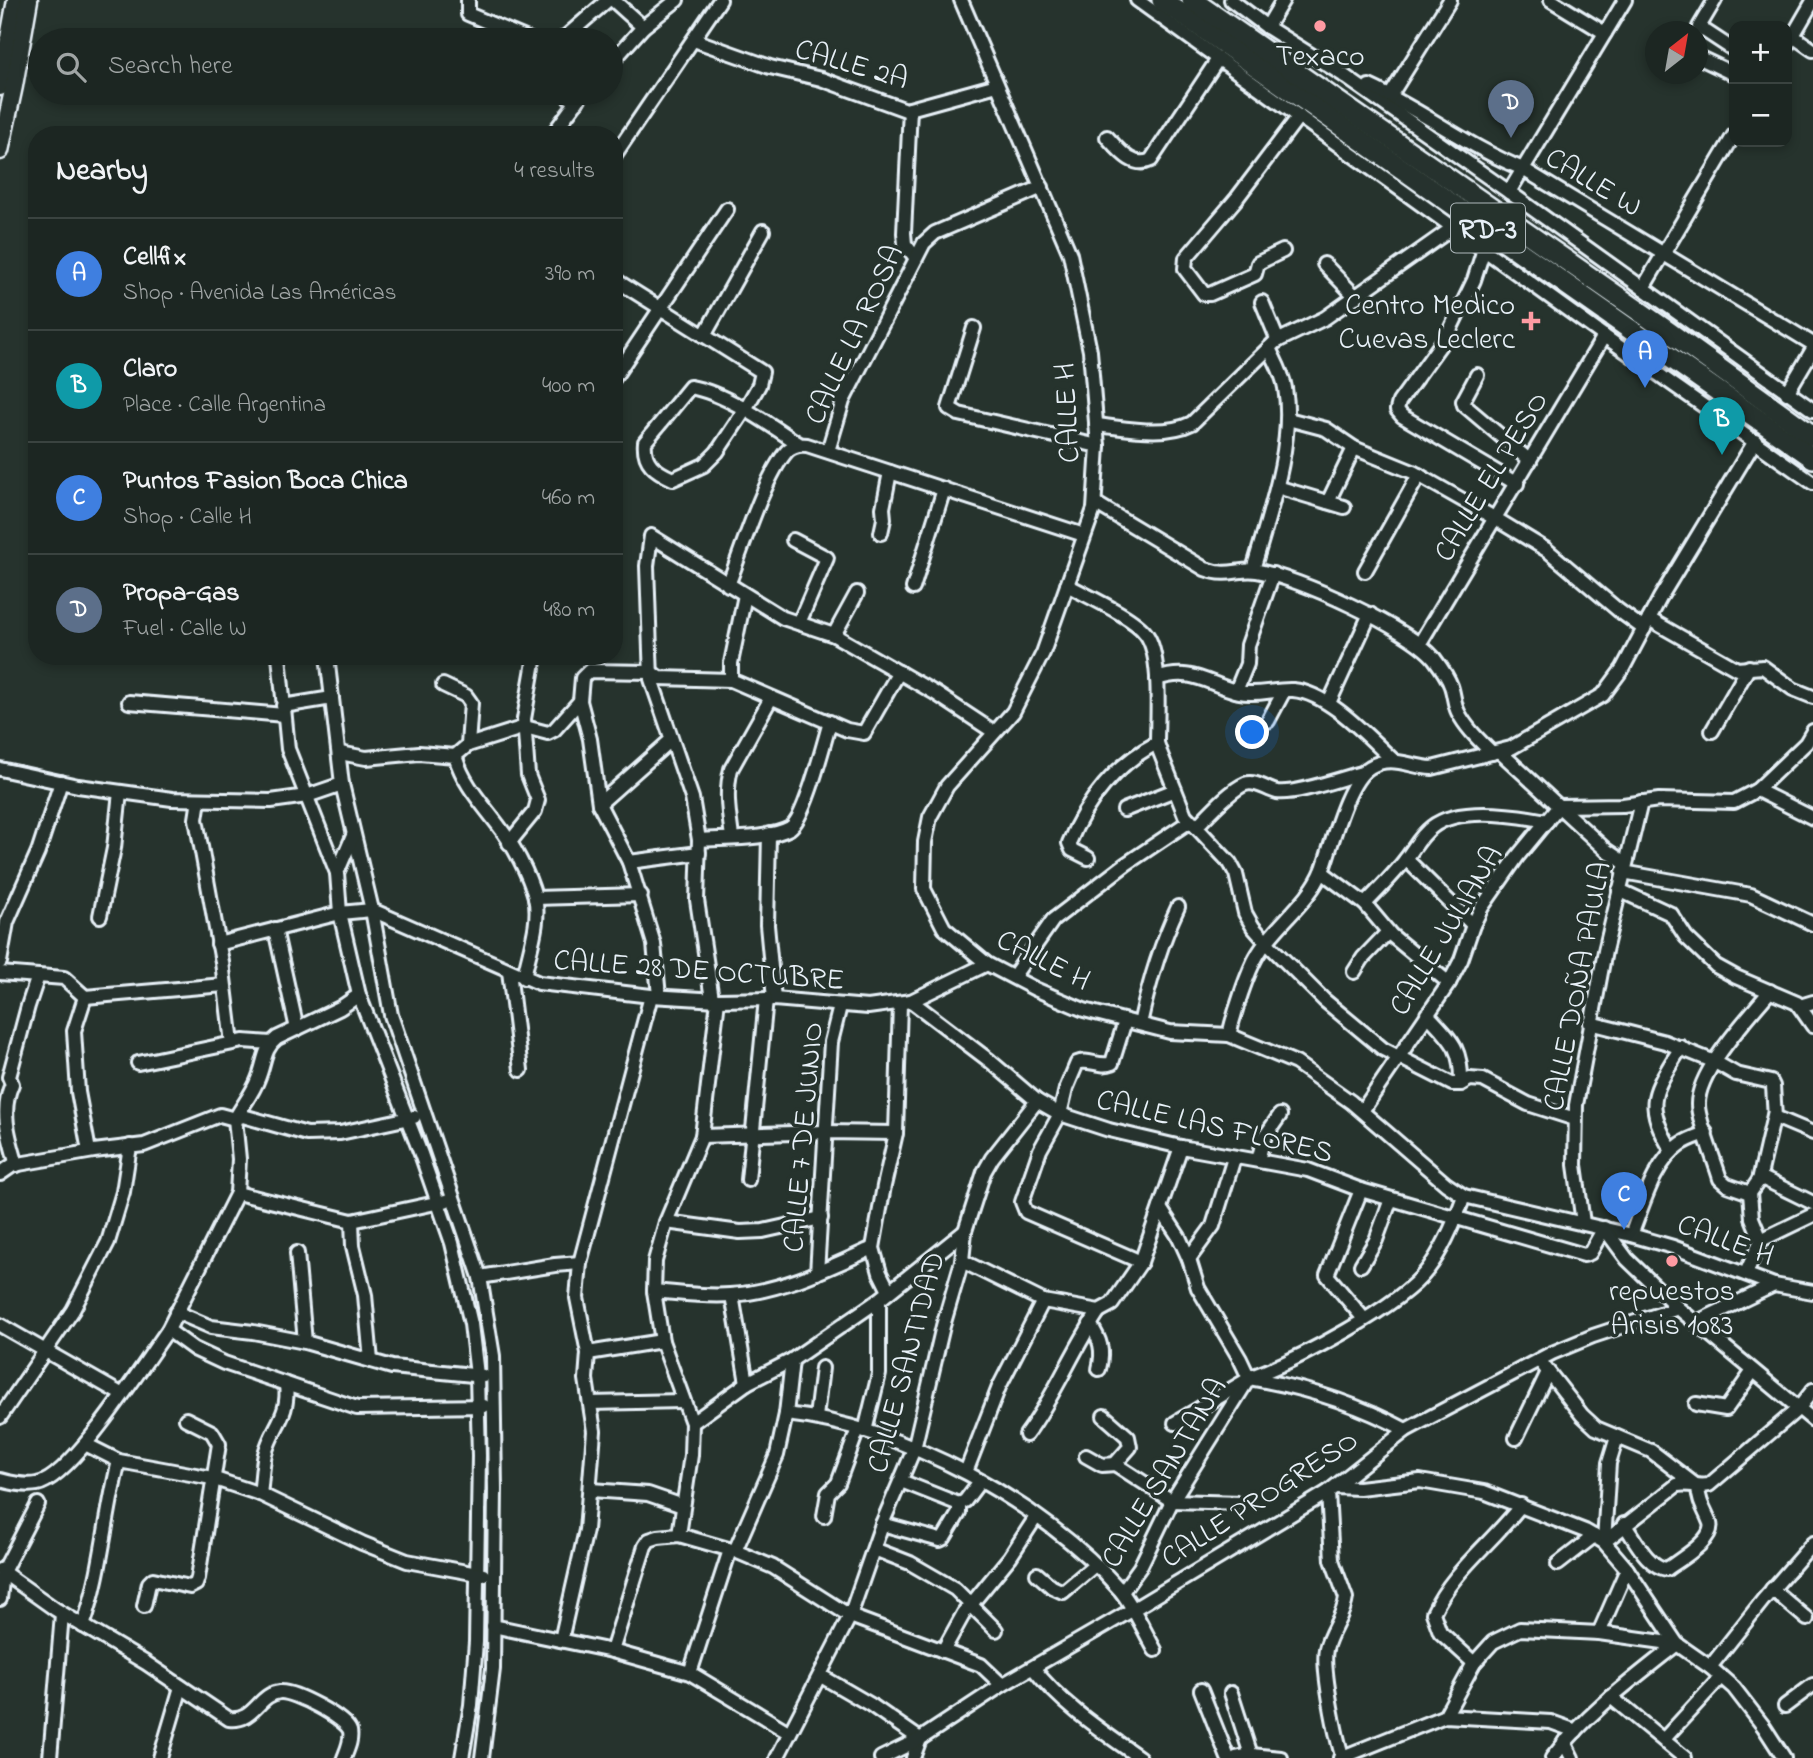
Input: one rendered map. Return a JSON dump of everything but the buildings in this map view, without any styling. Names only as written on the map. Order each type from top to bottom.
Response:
[{"type":"highway","name":"RD-3","points":[[1162,0],[1813,458]]},
{"type":"highway","name":"RD-3","points":[[1192,0],[1669,332],[1813,436]]},
{"type":"main road","points":[[0,87],[16,0]]},
{"type":"main road","points":[[0,150],[29,0]]},
{"type":"street","points":[[468,0],[468,13],[502,28]]},
{"type":"street","points":[[576,28],[608,0]]},
{"type":"street","points":[[613,0],[643,27]]},
{"type":"street","points":[[623,50],[643,27],[677,0]]},
{"type":"street","points":[[623,143],[720,0]]},
{"type":"street","name":"CALLE H","points":[[961,0],[1070,254],[1090,351],[1098,446],[1095,503],[1043,653],[1013,712],[947,786],[930,817],[925,842],[924,889],[944,928],[987,964],[1084,1010],[1170,1032],[1229,1035],[1296,1063],[1362,1111],[1446,1184],[1464,1196],[1631,1235],[1673,1247],[1774,1285],[1813,1292]]},
{"type":"street","points":[[1137,0],[1813,483]]},
{"type":"street","points":[[1231,0],[1267,27],[1343,75],[1813,411]]},
{"type":"street","points":[[1267,27],[1283,0]]},
{"type":"street","points":[[1390,96],[1450,0]]},
{"type":"street","points":[[1551,0],[1605,33]]},
{"type":"street","points":[[1508,192],[1625,0]]},
{"type":"street","points":[[1715,0],[1699,27],[1729,47]]},
{"type":"street","points":[[1792,38],[1813,1]]},
{"type":"street","name":"CALLE 2A","points":[[694,40],[770,67],[821,79],[894,106],[910,109],[997,85]]},
{"type":"street","points":[[1792,42],[1813,50]]},
{"type":"street","points":[[1107,137],[1129,160],[1145,163],[1151,160],[1218,59]]},
{"type":"street","points":[[1708,62],[1729,72]]},
{"type":"street","name":"CALLE W","points":[[1343,75],[1390,96],[1475,147],[1522,169],[1664,253],[1813,347]]},
{"type":"street","points":[[560,126],[574,105]]},
{"type":"street","points":[[910,109],[904,240],[915,257]]},
{"type":"street","points":[[1283,251],[1258,263],[1255,274],[1210,294],[1204,294],[1185,269],[1186,258],[1237,198],[1298,116]]},
{"type":"street","points":[[1643,288],[1729,143]]},
{"type":"street","name":"CALLE LA ROSA","points":[[828,451],[843,401],[924,243],[935,233],[1042,187]]},
{"type":"street","points":[[623,364],[726,209]]},
{"type":"street","points":[[1096,425],[1179,430],[1192,424],[1273,344],[1325,317],[1356,297],[1454,227]]},
{"type":"street","points":[[704,336],[763,231]]},
{"type":"street","points":[[1484,249],[1474,280],[1448,334],[1396,410],[1517,484]]},
{"type":"street","points":[[1324,264],[1356,297]]},
{"type":"street","points":[[623,285],[762,372],[760,385],[745,410],[717,452],[704,465],[673,479],[654,470],[644,453],[645,442],[690,387],[701,389],[745,410],[799,444],[828,451],[1084,535]]},
{"type":"street","points":[[1253,570],[1277,487],[1288,419],[1285,387],[1262,302]]},
{"type":"street","points":[[974,328],[949,408],[959,414],[1098,446]]},
{"type":"street","name":"CALLE EL PESO","points":[[1420,643],[1604,336]]},
{"type":"street","points":[[1787,393],[1813,347]]},
{"type":"street","points":[[1478,375],[1463,401],[1464,405],[1530,461]]},
{"type":"street","points":[[1288,419],[1326,429],[1354,449],[1419,475],[1496,519],[1546,550],[1618,610],[1737,669],[1763,667],[1793,689],[1813,697]]},
{"type":"street","points":[[1157,679],[1172,674],[1202,677],[1253,695],[1302,692],[1329,704],[1393,760],[1421,767],[1432,768],[1524,742],[1603,695],[1623,668],[1755,442]]},
{"type":"street","points":[[728,585],[771,477],[789,449],[799,444]]},
{"type":"street","points":[[1328,502],[1354,449]]},
{"type":"street","points":[[881,533],[890,472]]},
{"type":"street","points":[[1365,571],[1419,475]]},
{"type":"street","points":[[1277,487],[1345,507]]},
{"type":"street","points":[[913,588],[944,489]]},
{"type":"street","points":[[1095,503],[1205,569],[1225,575],[1253,570],[1273,574],[1370,614],[1420,643],[1435,659],[1450,684],[1457,710],[1473,734],[1559,806],[1624,867],[1751,895],[1813,924]]},
{"type":"street","points":[[679,1535],[691,1455],[692,1423],[662,1341],[654,1291],[655,1261],[666,1222],[702,1136],[715,999],[697,900],[699,846],[692,797],[651,680],[647,566],[651,536],[783,618],[834,635],[994,732]]},
{"type":"street","points":[[793,540],[827,558],[799,623]]},
{"type":"street","points":[[1236,691],[1247,664],[1248,645],[1273,574]]},
{"type":"street","points":[[1067,585],[1133,623],[1146,634],[1152,647],[1157,679],[1157,743],[1175,790],[1185,815],[1230,863],[1236,874],[1245,913],[1267,943],[1324,1000],[1383,1049],[1452,1084],[1461,1084],[1470,1079],[1483,1080],[1528,1104],[1575,1119]]},
{"type":"street","points":[[834,635],[857,593]]},
{"type":"street","points":[[731,680],[745,595]]},
{"type":"street","points":[[1329,704],[1370,614]]},
{"type":"street","points":[[280,665],[288,749],[337,873],[341,913],[359,995],[372,1023],[438,1202],[461,1277],[471,1324],[478,1406],[476,1642],[471,1705],[461,1758]]},
{"type":"street","points":[[328,665],[342,784],[372,910],[391,1015],[479,1275],[493,1356],[493,1669],[482,1758]]},
{"type":"street","points":[[509,843],[535,811],[538,800],[528,775],[524,727],[534,665]]},
{"type":"street","points":[[1712,731],[1749,667]]},
{"type":"street","points":[[561,1640],[586,1530],[594,1432],[586,1379],[588,1353],[577,1298],[580,1263],[655,996],[654,944],[640,895],[629,863],[599,804],[590,740],[580,701],[582,678],[589,671],[651,672],[659,678],[731,680],[847,730],[864,733],[899,672]]},
{"type":"street","points":[[443,685],[462,693],[471,703],[468,745]]},
{"type":"street","points":[[1268,721],[1284,691]]},
{"type":"street","points":[[129,702],[283,710],[332,698]]},
{"type":"street","points":[[732,837],[727,799],[731,769],[771,698]]},
{"type":"street","points":[[456,757],[468,745],[524,727],[548,733],[554,730],[580,701]]},
{"type":"street","points":[[629,863],[732,837],[769,834],[792,827],[798,819],[830,722]]},
{"type":"street","points":[[1559,806],[1623,805],[1659,800],[1734,802],[1757,790],[1810,744],[1813,731]]},
{"type":"street","points":[[599,804],[671,740]]},
{"type":"street","points":[[1087,858],[1072,850],[1069,843],[1096,795],[1125,764],[1157,743]]},
{"type":"street","points":[[340,753],[366,758],[419,753],[456,757]]},
{"type":"street","points":[[456,757],[461,775],[500,827],[521,863],[536,898],[536,923],[524,978]]},
{"type":"street","points":[[1229,1035],[1257,956],[1322,872],[1341,813],[1362,773],[1369,767],[1393,760]]},
{"type":"street","points":[[0,769],[120,792],[200,800],[271,801],[307,796],[342,784]]},
{"type":"street","points":[[1013,977],[1054,920],[1126,864],[1193,824],[1245,784],[1252,783],[1276,792],[1289,793],[1362,773]]},
{"type":"street","points":[[0,962],[7,922],[38,852],[61,782]]},
{"type":"street","points":[[1126,814],[1137,805],[1175,790]]},
{"type":"street","points":[[1757,790],[1813,818]]},
{"type":"street","points":[[100,916],[114,848],[120,792]]},
{"type":"street","points":[[200,800],[196,819],[225,985],[232,1043]]},
{"type":"street","name":"CALLE DOÑA PAULA","points":[[1583,1223],[1575,1166],[1576,1105],[1590,1023],[1641,802]]},
{"type":"street","name":"CALLE JULIANA","points":[[1362,1111],[1449,983],[1482,907],[1517,857],[1559,806]]},
{"type":"street","points":[[1365,904],[1434,825],[1452,818],[1501,813],[1547,821]]},
{"type":"street","points":[[748,1180],[751,1134],[770,999],[767,925],[769,834]]},
{"type":"street","points":[[337,873],[353,836]]},
{"type":"street","points":[[1406,859],[1473,925]]},
{"type":"street","points":[[1322,872],[1365,904],[1388,932],[1449,983]]},
{"type":"street","points":[[1619,890],[1671,914],[1686,937],[1725,972],[1800,1006],[1813,1026]]},
{"type":"street","points":[[536,898],[640,895]]},
{"type":"street","points":[[1140,1024],[1149,983],[1165,935],[1178,907]]},
{"type":"street","points":[[218,944],[341,913],[372,910]]},
{"type":"street","name":"CALLE 28 DE OCTUBRE","points":[[372,910],[539,983],[655,996],[770,999],[869,1007],[905,1002],[987,964]]},
{"type":"street","points":[[275,929],[297,1029]]},
{"type":"street","points":[[1354,972],[1363,958],[1388,932]]},
{"type":"street","points":[[509,971],[521,1070]]},
{"type":"street","points":[[0,973],[64,978],[85,997],[225,985]]},
{"type":"street","points":[[17,1165],[7,1133],[7,1093],[12,1084],[9,1077],[27,1006],[38,976]]},
{"type":"street","points":[[1750,1193],[1727,1185],[1720,1179],[1698,1108],[1699,1094],[1706,1075],[1770,991]]},
{"type":"street","points":[[0,1480],[39,1484],[62,1469],[86,1445],[167,1329],[237,1193],[239,1159],[235,1119],[258,1080],[266,1051],[271,1043],[340,1008],[359,995]]},
{"type":"street","points":[[85,997],[74,1031],[78,1092],[89,1152]]},
{"type":"street","points":[[824,1516],[828,1493],[838,1483],[862,1430],[879,1374],[884,1296],[873,1248],[896,1133],[905,1002]]},
{"type":"street","name":"CALLE LAS FLORES","points":[[905,1002],[990,1061],[1037,1101],[1060,1114],[1109,1130],[1234,1158],[1308,1170],[1361,1190],[1584,1255],[1590,1253],[1604,1228]]},
{"type":"street","points":[[1800,1006],[1813,1002]]},
{"type":"street","name":"CALLE 7 DE JUNIO","points":[[817,1273],[831,1042],[840,1006]]},
{"type":"street","points":[[1427,1014],[1458,1050],[1462,1065],[1461,1084]]},
{"type":"street","points":[[372,1023],[391,1015]]},
{"type":"street","points":[[1125,1021],[1112,1063],[1077,1063],[1066,1089],[1060,1114],[1040,1150],[1022,1202],[1026,1212],[1141,1262]]},
{"type":"street","points":[[1590,1023],[1681,1047],[1736,1074],[1771,1082],[1774,1115],[1759,1180],[1750,1193],[1752,1218],[1761,1240]]},
{"type":"street","points":[[138,1063],[243,1041],[271,1043]]},
{"type":"street","points":[[1672,1151],[1654,1117],[1654,1101],[1659,1084],[1681,1047]]},
{"type":"street","name":"CALLE SANTIDAD","points":[[777,1758],[788,1732],[821,1676],[850,1616],[882,1524],[914,1449],[943,1326],[962,1261],[965,1231],[984,1172],[1037,1101]]},
{"type":"street","points":[[0,1174],[17,1165],[144,1144],[220,1115],[235,1119],[243,1116],[307,1134],[340,1133],[425,1114]]},
{"type":"street","points":[[1258,1160],[1264,1138],[1280,1115]]},
{"type":"street","points":[[1774,1115],[1779,1120],[1813,1133]]},
{"type":"street","points":[[702,1136],[896,1133]]},
{"type":"street","points":[[1631,1235],[1651,1185],[1672,1151],[1682,1143],[1706,1133]]},
{"type":"street","points":[[0,1417],[73,1310],[108,1242],[124,1192],[130,1146]]},
{"type":"street","points":[[1027,1436],[1043,1413],[1090,1324],[1099,1311],[1112,1304],[1141,1262],[1181,1147]]},
{"type":"street","points":[[1189,1259],[1213,1226],[1234,1158]]},
{"type":"street","points":[[1759,1180],[1764,1179],[1813,1203]]},
{"type":"street","points":[[1361,1190],[1326,1275],[1364,1319]]},
{"type":"street","points":[[237,1193],[352,1221],[453,1199]]},
{"type":"street","name":"CALLE SANTANA","points":[[1122,1592],[1140,1567],[1172,1501],[1249,1378],[1269,1371],[1398,1299],[1428,1270],[1456,1218],[1464,1196]]},
{"type":"street","points":[[1361,1265],[1376,1240],[1391,1199]]},
{"type":"street","points":[[1160,1208],[1179,1237],[1198,1287],[1241,1359],[1249,1378]]},
{"type":"street","points":[[1746,1273],[1761,1240],[1813,1215]]},
{"type":"street","points":[[666,1222],[740,1233],[821,1219]]},
{"type":"street","points":[[352,1221],[353,1246],[365,1296],[371,1361]]},
{"type":"street","points":[[1604,1228],[1627,1259],[1678,1308],[1813,1420]]},
{"type":"street","points":[[692,1423],[747,1383],[792,1360],[884,1296],[965,1231]]},
{"type":"street","points":[[654,1291],[713,1296],[752,1292],[817,1273],[873,1248]]},
{"type":"street","points":[[297,1253],[305,1342]]},
{"type":"street","points":[[962,1261],[1043,1301],[1099,1311]]},
{"type":"street","points":[[461,1277],[580,1263]]},
{"type":"street","points":[[1697,1322],[1774,1285]]},
{"type":"street","points":[[732,1295],[747,1383]]},
{"type":"street","points":[[966,1472],[999,1387],[1043,1301]]},
{"type":"street","name":"CALLE PROGRESO","points":[[881,1758],[920,1739],[1002,1685],[1331,1490],[1406,1430],[1539,1360],[1593,1336],[1678,1308]]},
{"type":"street","points":[[176,1312],[211,1327],[305,1342],[392,1367],[494,1377]]},
{"type":"street","points":[[1090,1324],[1101,1345],[1099,1368]]},
{"type":"street","points":[[0,1325],[121,1394]]},
{"type":"street","points":[[167,1329],[194,1349],[224,1363],[357,1408],[494,1406]]},
{"type":"street","points":[[588,1353],[662,1341]]},
{"type":"street","points":[[690,1673],[733,1551],[773,1466],[786,1414],[792,1360]]},
{"type":"street","points":[[1539,1360],[1582,1415],[1596,1428],[1651,1451],[1698,1487],[1699,1500],[1710,1524],[1710,1531],[1705,1541],[1667,1569],[1658,1568],[1651,1562],[1624,1524]]},
{"type":"street","points":[[816,1417],[822,1368]]},
{"type":"street","points":[[1516,1438],[1548,1371]]},
{"type":"street","points":[[1696,1404],[1726,1409],[1753,1371]]},
{"type":"street","points":[[1175,1423],[1249,1378],[1280,1383],[1331,1399],[1380,1416],[1406,1430]]},
{"type":"street","points":[[260,1494],[265,1454],[285,1412],[286,1384]]},
{"type":"street","points":[[1559,1564],[1624,1524],[1677,1485],[1709,1485],[1798,1409],[1813,1390]]},
{"type":"street","points":[[590,1403],[683,1401]]},
{"type":"street","points":[[786,1414],[816,1417],[862,1430],[966,1472],[1036,1517],[1079,1549],[1122,1592],[1155,1650]]},
{"type":"street","points":[[1104,1416],[1130,1441],[1130,1447],[1115,1464]]},
{"type":"street","points":[[145,1606],[149,1583],[153,1579],[190,1587],[196,1584],[219,1444],[212,1432],[186,1419]]},
{"type":"street","points":[[1599,1539],[1609,1464],[1617,1437]]},
{"type":"street","points":[[86,1445],[119,1461],[212,1478],[260,1494],[362,1543],[407,1561],[494,1576]]},
{"type":"street","points":[[1086,1457],[1102,1465],[1115,1464],[1172,1501],[1242,1503]]},
{"type":"street","points":[[83,1626],[95,1592],[109,1501],[119,1461]]},
{"type":"street","points":[[901,1481],[959,1504],[965,1501],[979,1481]]},
{"type":"street","points":[[1576,1731],[1551,1722],[1445,1716],[1342,1758],[1335,1732],[1326,1654],[1346,1598],[1332,1560],[1331,1490],[1420,1481],[1484,1492],[1599,1539],[1627,1569],[1677,1644],[1734,1688],[1765,1727],[1784,1758]]},
{"type":"street","points":[[591,1490],[648,1494],[683,1506]]},
{"type":"street","points":[[0,1599],[1,1571],[38,1504]]},
{"type":"street","points":[[882,1524],[940,1540],[959,1513],[959,1504]]},
{"type":"street","points":[[1474,1663],[1440,1632],[1433,1613],[1453,1579],[1492,1541],[1521,1505]]},
{"type":"street","points":[[943,1651],[971,1604],[1010,1557],[1036,1517]]},
{"type":"street","points":[[612,1651],[645,1546],[649,1540],[657,1537],[679,1535],[733,1551],[773,1567],[850,1616],[981,1665],[1002,1685]]},
{"type":"street","points":[[1710,1667],[1813,1543]]},
{"type":"street","points":[[874,1549],[936,1576],[955,1588],[996,1630]]},
{"type":"street","points":[[1037,1574],[1052,1587],[1063,1592],[1095,1565]]},
{"type":"street","points":[[1599,1633],[1627,1569]]},
{"type":"street","points":[[1,1571],[62,1614],[229,1718],[239,1720],[246,1717],[278,1692],[292,1694],[340,1718],[347,1725],[351,1739],[344,1758]]},
{"type":"street","points":[[1772,1590],[1807,1619]]},
{"type":"street","points":[[50,1758],[62,1614]]},
{"type":"street","points":[[493,1626],[612,1651],[690,1673],[788,1732]]},
{"type":"street","points":[[1445,1716],[1474,1663],[1493,1643],[1520,1629],[1599,1633],[1677,1644]]},
{"type":"street","points":[[1552,1758],[1564,1742],[1611,1697],[1677,1644]]},
{"type":"street","points":[[1034,1668],[1049,1688],[1087,1721],[1140,1758]]},
{"type":"street","points":[[821,1676],[920,1739],[913,1758]]},
{"type":"street","points":[[1664,1739],[1721,1677]]},
{"type":"street","points":[[1785,1706],[1813,1685]]},
{"type":"street","points":[[160,1758],[181,1687]]},
{"type":"street","points":[[1201,1690],[1228,1758]]},
{"type":"street","points":[[1231,1693],[1251,1755]]},
{"type":"street","points":[[1611,1697],[1685,1758]]},
{"type":"street","points":[[1564,1742],[1572,1758]]},
{"type":"street","points":[[1237,1758],[1251,1755],[1281,1758]]},
{"type":"place","name":"Texaco","points":[[1320,26]]},
{"type":"place","name":"Propa-Gas","points":[[1511,138]]},
{"type":"place","name":"Centro Medico Cuevas Leclerc","points":[[1531,321]]},
{"type":"place","name":"Cellfix","points":[[1645,388]]},
{"type":"place","name":"Claro","points":[[1722,455]]},
{"type":"place","name":"Puntos Fasion Boca Chica","points":[[1624,1230]]},
{"type":"place","name":"repuestos Arisis 1083","points":[[1672,1261]]}]
